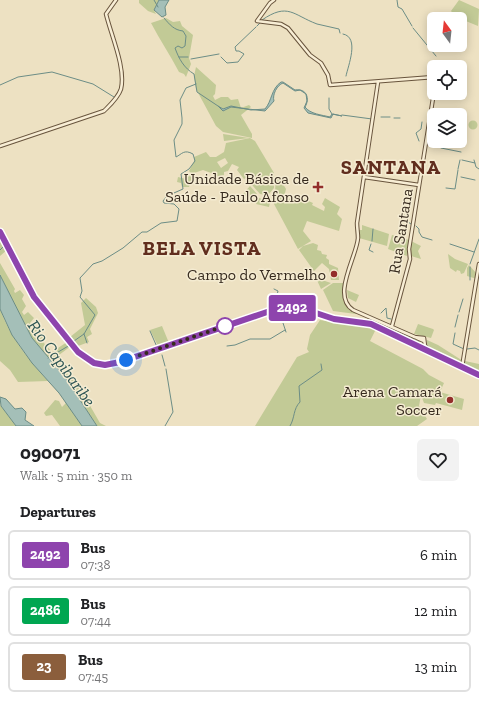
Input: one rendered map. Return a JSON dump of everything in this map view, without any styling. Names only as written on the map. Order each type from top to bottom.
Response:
[{"type":"main road","points":[[0,232],[34,297],[78,352],[94,363],[105,365],[120,362],[273,310],[301,308],[334,319],[371,324],[479,375]]},
{"type":"street","points":[[0,146],[104,111],[110,105],[119,93],[121,85],[119,59],[106,14],[116,0]]},
{"type":"street","points":[[274,0],[270,3],[257,21],[281,24],[288,28],[310,55],[321,63],[328,75],[330,85],[427,78]]},
{"type":"street","points":[[378,82],[357,223],[358,238],[346,276],[346,298],[351,308],[414,337],[420,336],[431,352]]},
{"type":"street","name":"Rua Santana","points":[[392,326],[410,258],[409,249],[433,100]]},
{"type":"street","points":[[364,177],[419,186]]},
{"type":"street","points":[[462,367],[479,264]]},
{"type":"street","points":[[420,346],[423,340]]},
{"type":"street","points":[[420,346],[425,344]]},
{"type":"green space","points":[[139,0],[159,0],[154,10],[156,14],[148,11],[139,3]]},
{"type":"green space","points":[[459,0],[479,9],[478,26],[467,22],[467,12],[451,11]]},
{"type":"green space","points":[[166,18],[173,22],[180,21],[182,26],[193,35],[189,58],[191,64],[186,77],[184,74],[179,72],[151,23]]},
{"type":"green space","points":[[196,67],[216,85],[215,94],[213,96],[215,100],[221,97],[228,97],[231,100],[238,99],[241,108],[249,105],[251,107],[241,115],[252,134],[252,138],[223,132],[216,126],[196,89],[194,76]]},
{"type":"green space","points":[[473,120],[478,125],[473,130],[468,125]]},
{"type":"green space","points":[[223,134],[249,138],[224,141]]},
{"type":"green space","points":[[250,138],[255,141],[274,173],[274,188],[268,195],[260,194],[237,170],[239,167],[232,164],[228,171],[224,172],[224,175],[214,177],[214,174],[203,170],[194,173],[189,187],[182,187],[181,183],[177,182],[178,177],[186,179],[191,173],[189,171],[194,161],[194,157],[206,152],[210,157],[216,157],[224,152],[226,143]],"holes":[[[225,158],[228,163],[221,168],[217,162]]]},
{"type":"green space","points":[[276,178],[285,182],[283,184],[286,189],[283,201],[297,196],[313,203],[312,205],[324,211],[325,207],[322,204],[325,198],[340,207],[337,214],[342,219],[339,231],[307,221],[303,231],[311,241],[298,249],[274,204]]},
{"type":"green space","points":[[250,186],[257,194],[249,197],[242,195]]},
{"type":"green space","points":[[259,198],[270,202],[269,207],[256,204]]},
{"type":"green space","points":[[362,225],[389,234],[387,246],[359,238],[359,230],[362,230]]},
{"type":"green space","points":[[0,233],[7,250],[0,256]]},
{"type":"green space","points":[[392,235],[409,240],[407,256],[388,249]]},
{"type":"green space","points":[[411,241],[421,246],[418,251],[421,259],[411,256]]},
{"type":"green space","points":[[313,243],[318,245],[317,250],[321,251],[322,254],[327,255],[326,258],[329,260],[329,264],[338,268],[339,280],[331,280],[329,269],[322,263],[314,271],[299,250],[303,246]]},
{"type":"green space","points":[[448,254],[455,259],[468,264],[464,273],[461,274],[460,271],[457,270],[456,272],[450,268]]},
{"type":"green space","points":[[0,263],[15,289],[15,293],[20,290],[24,295],[22,299],[26,306],[22,312],[24,315],[28,312],[34,318],[30,323],[45,339],[43,342],[52,352],[67,342],[71,346],[55,358],[67,373],[74,378],[100,423],[106,426],[97,426],[65,377],[32,338],[0,275]]},
{"type":"green space","points":[[469,265],[477,274],[477,279],[467,276],[467,268]]},
{"type":"green space","points":[[316,278],[331,283],[321,289]]},
{"type":"green space","points":[[333,283],[344,283],[347,304],[356,312],[356,314],[333,311],[323,290]]},
{"type":"green space","points":[[347,290],[359,295],[356,302],[348,298]]},
{"type":"green space","points":[[86,298],[96,307],[98,313],[90,329],[92,334],[87,337],[89,342],[78,346],[70,337],[85,325],[81,303]]},
{"type":"green space","points":[[0,309],[9,329],[20,347],[48,381],[18,382],[10,370],[0,361]]},
{"type":"green space","points":[[320,320],[376,329],[370,341],[423,369],[429,375],[444,383],[440,392],[464,399],[462,410],[436,403],[435,405],[424,403],[421,395],[419,406],[427,419],[417,426],[255,426],[297,357],[309,352],[307,349],[310,335]]},
{"type":"green space","points":[[418,324],[434,330],[431,338],[414,334]]},
{"type":"green space","points":[[388,325],[420,341],[420,343],[386,328]]},
{"type":"green space","points":[[162,326],[169,343],[158,346],[150,330]]},
{"type":"green space","points":[[427,340],[438,345],[463,361],[462,363],[427,346]]},
{"type":"green space","points":[[465,361],[479,364],[479,373],[465,365]]},
{"type":"green space","points":[[55,400],[59,401],[62,407],[66,403],[82,426],[60,426],[52,415],[46,416],[44,413]]},
{"type":"green space","points":[[0,405],[16,426],[0,426]]},
{"type":"water","points":[[159,0],[169,0],[165,7],[166,15],[162,17],[154,10]]},
{"type":"water","points":[[281,82],[283,82],[295,90],[300,90],[295,91],[283,83],[277,88],[274,93],[274,101],[265,111],[254,110],[265,109],[275,88]]},
{"type":"water","points":[[307,101],[305,107],[316,114],[330,117],[333,114],[331,118],[308,113],[304,108]]},
{"type":"water","points":[[218,106],[223,109],[231,106],[243,108],[231,107],[223,111]]},
{"type":"water","name":"Rio Capibaribe","points":[[0,275],[32,338],[65,377],[97,426],[82,426],[59,393],[32,363],[12,335],[0,309]]},
{"type":"water","points":[[0,397],[6,399],[15,409],[22,408],[26,412],[25,420],[34,426],[16,426],[1,406]]},
{"type":"waterway","points":[[154,0],[158,7]]},
{"type":"waterway","points":[[397,0],[398,7],[402,9],[412,26]]},
{"type":"waterway","points":[[262,20],[278,12],[284,11],[296,14],[317,24],[339,29],[340,33]]},
{"type":"waterway","points":[[164,18],[170,25],[183,31],[186,36],[185,46],[182,48],[178,46],[175,48],[182,63],[194,74],[197,92],[218,106]]},
{"type":"waterway","points":[[257,26],[260,23]]},
{"type":"waterway","points":[[221,57],[227,63],[238,62],[244,54],[236,51],[235,47],[256,27]]},
{"type":"waterway","points":[[413,28],[436,56]]},
{"type":"waterway","points":[[343,34],[348,36],[351,40],[352,46],[346,76]]},
{"type":"waterway","points":[[191,59],[219,54]]},
{"type":"waterway","points":[[179,57],[188,57]]},
{"type":"waterway","points":[[0,85],[18,77],[52,72],[93,84],[114,97]]},
{"type":"waterway","points":[[74,341],[84,334],[95,315],[80,297],[82,291],[80,278],[93,264],[102,261],[123,248],[142,232],[147,232],[161,223],[177,221],[179,209],[174,204],[164,203],[163,201],[167,196],[183,189],[181,174],[189,169],[195,161],[193,154],[187,152],[183,152],[176,157],[174,140],[182,124],[180,100],[186,88],[196,84]]},
{"type":"waterway","points":[[329,98],[329,109],[332,114]]},
{"type":"waterway","points":[[342,115],[372,119]]},
{"type":"waterway","points":[[381,117],[390,117]]},
{"type":"waterway","points":[[394,118],[400,118]]},
{"type":"waterway","points":[[419,141],[416,133],[421,129],[422,122]]},
{"type":"waterway","points":[[441,148],[461,152]]},
{"type":"waterway","points":[[458,169],[460,160]]},
{"type":"waterway","points":[[462,160],[475,163]]},
{"type":"waterway","points":[[474,160],[476,167],[479,169]]},
{"type":"waterway","points":[[446,188],[455,189],[458,170]]},
{"type":"waterway","points":[[461,177],[475,180]]},
{"type":"waterway","points":[[403,212],[405,220],[411,224]]},
{"type":"waterway","points":[[416,226],[422,237],[432,240]]},
{"type":"waterway","points":[[372,241],[373,229]]},
{"type":"waterway","points":[[470,264],[479,239]]},
{"type":"waterway","points":[[371,244],[369,250],[373,252]]},
{"type":"waterway","points":[[450,244],[474,252]]},
{"type":"waterway","points":[[0,250],[3,247]]},
{"type":"waterway","points":[[470,267],[470,280]]},
{"type":"waterway","points":[[274,289],[278,291],[276,299],[277,306]]},
{"type":"waterway","points":[[459,312],[463,299]]},
{"type":"waterway","points":[[381,313],[386,308],[387,318],[391,319]]},
{"type":"waterway","points":[[280,314],[286,332]]},
{"type":"waterway","points":[[455,327],[458,315]]},
{"type":"waterway","points":[[389,328],[396,331]]},
{"type":"waterway","points":[[227,346],[235,345],[250,339],[270,339],[285,330]]},
{"type":"waterway","points":[[150,331],[157,347]]},
{"type":"waterway","points":[[397,332],[419,342]]},
{"type":"waterway","points":[[455,333],[453,344],[464,349]]},
{"type":"waterway","points":[[84,334],[87,343]]},
{"type":"waterway","points":[[48,358],[70,345]]},
{"type":"waterway","points":[[467,349],[475,348],[479,350]]},
{"type":"waterway","points":[[162,355],[165,366]]},
{"type":"waterway","points":[[290,426],[296,408],[300,402],[299,386],[322,370],[321,364]]},
{"type":"waterway","points":[[165,426],[173,412],[166,369]]},
{"type":"bus line","name":"2492","points":[[0,232],[30,290],[39,304],[78,352],[84,358],[94,363],[105,365],[113,364],[273,310],[301,308],[334,319],[371,324],[479,375]]},
{"type":"place","name":"Unidade Básica de Saúde - Paulo Afonso","points":[[318,187]]},
{"type":"place","name":"Campo do Vermelho","points":[[334,274]]},
{"type":"place","name":"Arena Camará Soccer","points":[[450,400]]},
{"type":"district","name":"SANTANA","points":[[391,167]]},
{"type":"district","name":"BELA VISTA","points":[[202,248]]},
{"type":"route","points":[[126,360],[225,326]]}]
